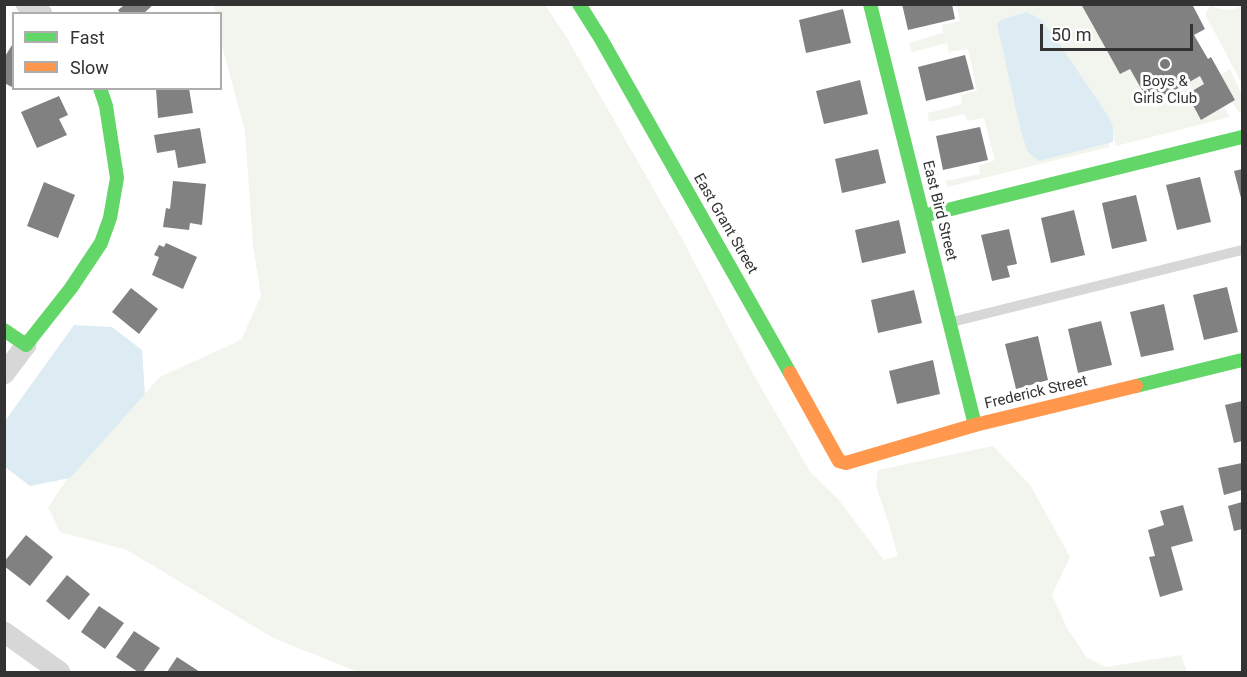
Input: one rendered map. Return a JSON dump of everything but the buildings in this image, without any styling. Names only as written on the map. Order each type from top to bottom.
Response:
[{"type":"street","points":[[26,4],[39,12]]},
{"type":"street","name":"East Grant Street","points":[[579,4],[601,39],[839,461]]},
{"type":"street","name":"East Bird Street","points":[[870,4],[975,424]]},
{"type":"street","points":[[4,374],[71,288],[101,243],[111,218],[117,178],[115,154],[101,90]]},
{"type":"street","points":[[923,216],[1242,137]]},
{"type":"street","points":[[4,330],[26,345]]},
{"type":"street","name":"Frederick Street","points":[[839,461],[846,463],[975,424],[1242,360]]},
{"type":"street","points":[[4,632],[60,672]]},
{"type":"lane","points":[[950,322],[1242,250]]},
{"type":"shaded area","points":[[214,5],[545,5],[567,38],[681,237],[757,381],[811,473],[838,499],[884,560],[898,556],[876,486],[878,470],[993,446],[1030,485],[1070,557],[1052,595],[1067,628],[1087,658],[1106,667],[1181,655],[1187,672],[358,672],[273,638],[127,550],[60,532],[48,507],[68,478],[160,377],[241,340],[261,296],[253,245],[245,131],[222,46],[222,12],[216,12]]},
{"type":"shaded area","points":[[956,5],[1081,5],[1120,74],[1130,69],[1154,108],[1181,93],[1178,88],[1200,76],[1204,84],[1187,94],[1201,119],[1224,107],[1230,117],[1116,146],[1111,127],[1109,147],[947,187],[946,181],[980,174],[979,166],[995,160],[984,118],[967,121],[965,114],[929,122],[928,113],[962,104],[961,95],[977,91],[968,49],[949,52],[947,43],[912,52],[909,43],[943,33],[942,25],[960,21]]},
{"type":"shaded area","points":[[1210,5],[1228,10],[1242,5],[1242,84],[1205,14]]},
{"type":"shaded area","points":[[1027,12],[1040,19],[1054,36],[1108,116],[1113,127],[1113,142],[1039,161],[1028,152],[1021,132],[997,24],[1001,20]]},
{"type":"shaded area","points":[[1230,69],[1242,96],[1242,112],[1240,113],[1232,102],[1235,100],[1221,75]]},
{"type":"shaded area","points":[[74,325],[112,327],[142,350],[145,394],[70,478],[30,486],[5,467],[5,421]]},
{"type":"traffic: fast","points":[[579,4],[790,373]]},
{"type":"traffic: fast","points":[[870,4],[975,425]]},
{"type":"traffic: fast","points":[[4,330],[26,345],[71,288],[101,243],[110,218],[117,178],[106,106],[101,90]]},
{"type":"traffic: fast","points":[[923,216],[1242,137]]},
{"type":"traffic: fast","points":[[1136,386],[1242,360]]},
{"type":"traffic: slow","points":[[790,373],[839,461],[846,463],[975,425],[1136,386]]},
{"type":"place","name":"Boys & Girls Club","points":[[1165,64]]}]
